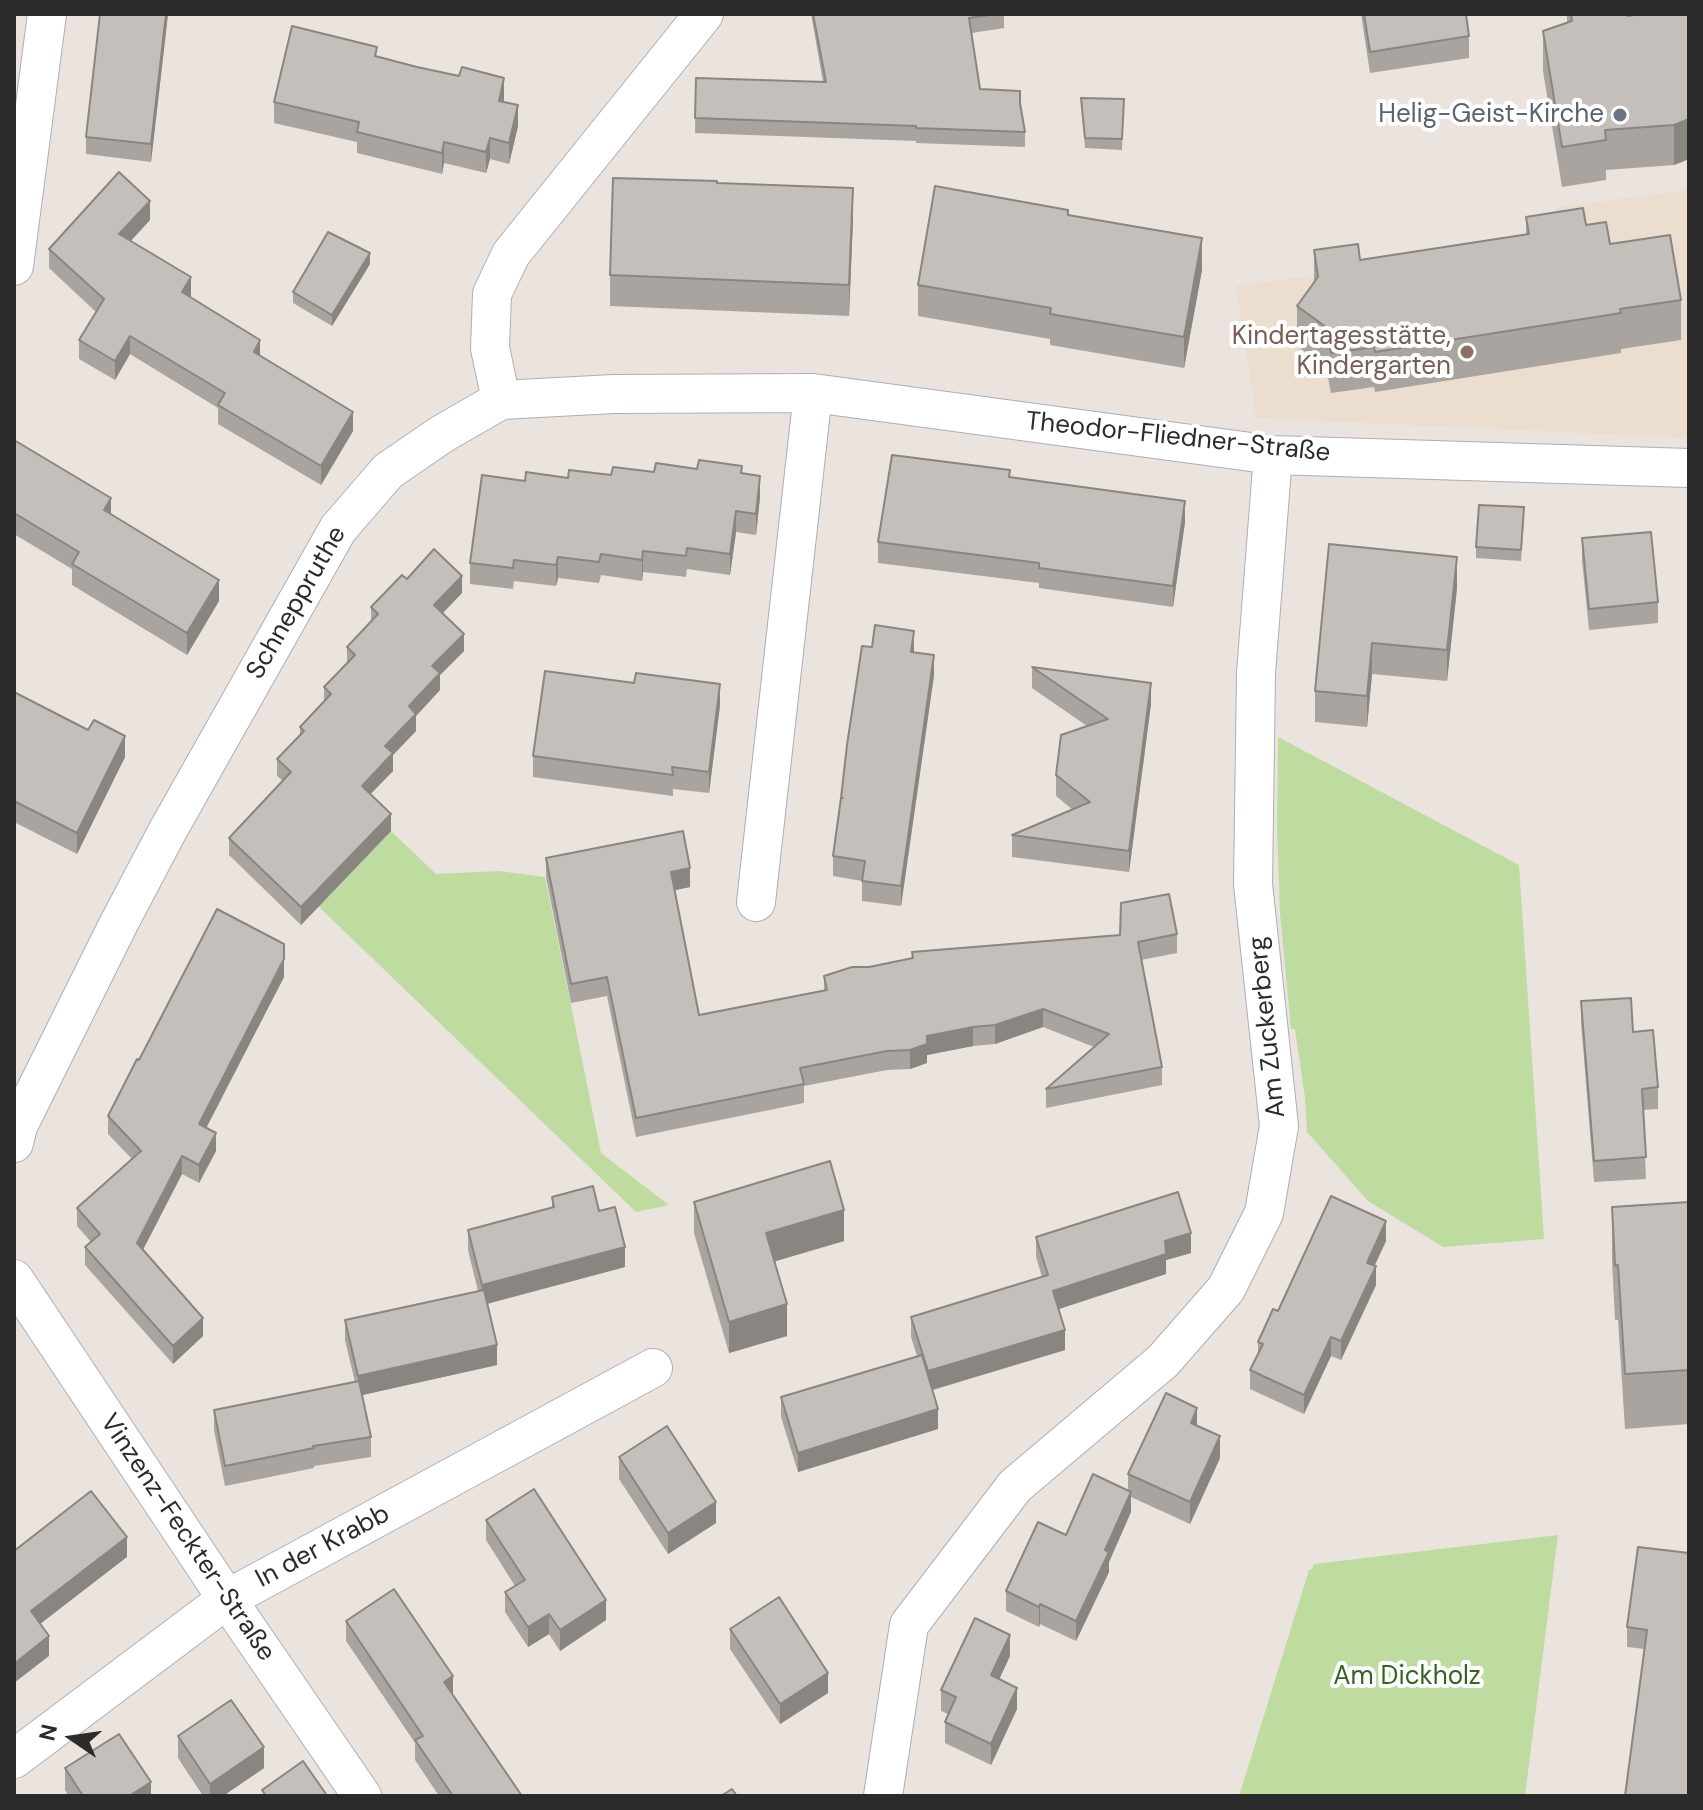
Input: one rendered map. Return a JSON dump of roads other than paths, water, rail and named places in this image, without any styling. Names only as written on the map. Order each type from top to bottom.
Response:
[{"type":"street","points":[[14,266],[47,14]]},
{"type":"street","points":[[501,400],[490,348],[492,294],[511,254],[704,14]]},
{"type":"street","points":[[756,902],[813,393]]},
{"type":"street","name":"Theodor-Fliedner-Straße","points":[[501,400],[614,394],[813,393],[1273,455],[1689,468]]},
{"type":"street","name":"Schneppruthe","points":[[14,1143],[18,1126],[119,923],[230,718],[338,529],[388,471],[442,434],[501,400]]},
{"type":"street","name":"Am Zuckerberg","points":[[883,1796],[909,1625],[1015,1486],[1163,1361],[1226,1289],[1264,1213],[1279,1126],[1253,884],[1256,673],[1273,455]]},
{"type":"street","name":"Vinzenz-Feckter-Straße","points":[[14,1279],[362,1796]]},
{"type":"street","name":"In der Krabb","points":[[14,1759],[227,1599],[653,1368]]},
{"type":"place","name":"Helig-Geist-Kirche","points":[[1620,115]]},
{"type":"place","name":"Kindertagesstätte, Kindergarten","points":[[1467,352]]},
{"type":"park label","name":"Am Dickholz","points":[[1407,1677]]}]
